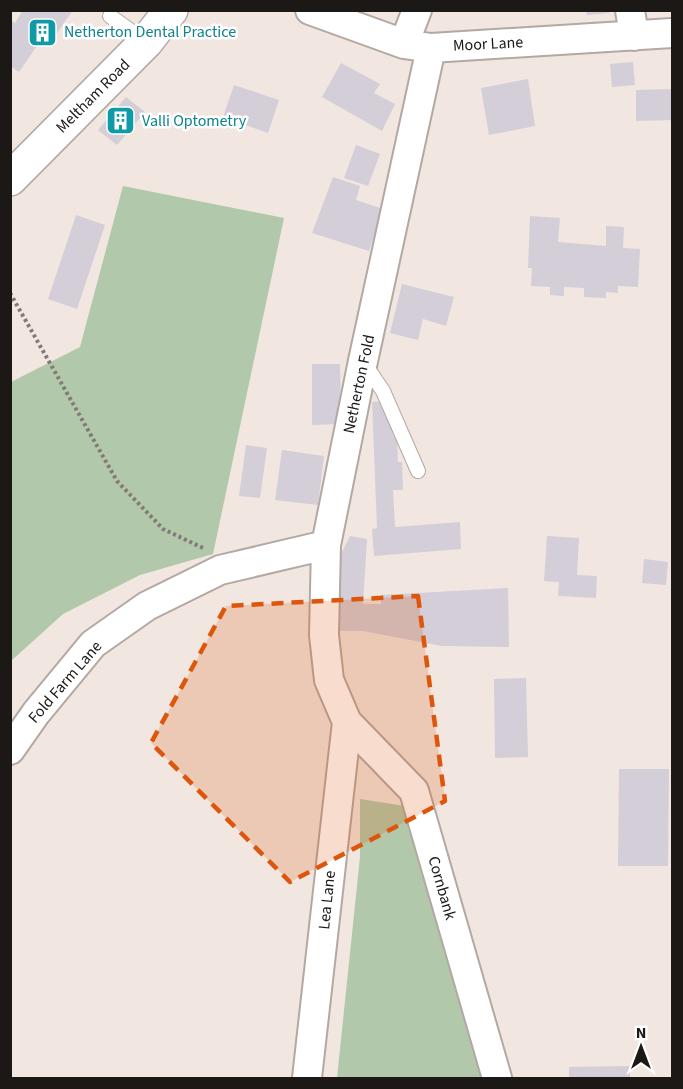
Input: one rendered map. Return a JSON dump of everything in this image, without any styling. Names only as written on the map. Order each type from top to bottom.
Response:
[{"type":"main road","name":"Meltham Road","points":[[10,179],[146,42],[171,10]]},
{"type":"street","name":"Moor Lane","points":[[309,10],[418,46],[632,23],[672,33]]},
{"type":"street","name":"Netherton Fold","points":[[346,722],[329,680],[324,635],[326,545],[363,361],[418,46],[417,10]]},
{"type":"street","name":"Fold Farm Lane","points":[[10,750],[36,713],[93,644],[147,606],[220,570],[326,545]]},
{"type":"street","name":"Lea Lane","points":[[307,1078],[346,722]]},
{"type":"street","name":"Cornbank","points":[[346,722],[414,791],[497,1078]]},
{"type":"lane","points":[[110,16],[146,42]]},
{"type":"lane","points":[[363,361],[383,391],[418,471]]},
{"type":"path","points":[[10,293],[117,481],[163,529],[202,547],[220,570]]},
{"type":"highlighted area","points":[[418,596],[445,801],[290,882],[151,743],[226,606]]},
{"type":"green space","points":[[123,186],[284,218],[213,554],[140,575],[63,614],[11,661],[11,382],[80,347]]},
{"type":"green space","points":[[360,799],[405,806],[487,1078],[337,1078],[360,857]]},
{"type":"building","points":[[23,10],[73,10],[48,46],[41,40],[19,72],[10,66],[10,20],[15,23]]},
{"type":"building","points":[[586,10],[609,10],[609,13],[587,15]]},
{"type":"building","points":[[633,62],[635,85],[612,87],[610,64]]},
{"type":"building","points":[[341,63],[380,84],[374,93],[395,104],[382,131],[322,97]]},
{"type":"building","points":[[528,79],[535,126],[489,135],[481,88]]},
{"type":"building","points":[[234,85],[279,100],[268,133],[223,117]]},
{"type":"building","points":[[672,89],[672,120],[636,121],[636,90]]},
{"type":"building","name":"Valli Optometry","points":[[126,97],[145,112],[117,145],[98,130]]},
{"type":"building","points":[[356,145],[380,154],[368,186],[344,178]]},
{"type":"building","points":[[333,177],[360,186],[356,200],[383,209],[369,251],[312,233]]},
{"type":"building","points":[[76,215],[105,225],[77,309],[48,299]]},
{"type":"building","points":[[530,216],[560,218],[558,242],[606,246],[606,226],[624,227],[623,248],[640,249],[638,287],[618,286],[618,293],[606,292],[606,298],[584,297],[584,288],[564,287],[564,296],[550,295],[550,287],[531,286],[532,268],[528,268]]},
{"type":"building","points":[[402,284],[454,297],[446,326],[423,319],[418,340],[390,333]]},
{"type":"building","points":[[312,364],[340,364],[341,424],[312,425]]},
{"type":"building","points":[[383,401],[392,421],[393,436],[397,437],[398,462],[402,462],[403,490],[393,490],[395,527],[460,522],[461,549],[374,556],[372,529],[377,528],[372,402]]},
{"type":"building","points":[[246,445],[267,448],[260,498],[239,496]]},
{"type":"building","points":[[282,450],[324,456],[318,505],[275,500]]},
{"type":"building","points":[[350,536],[367,539],[363,604],[381,604],[381,595],[508,588],[509,647],[442,646],[363,631],[337,631],[339,558]]},
{"type":"building","points":[[547,536],[579,538],[577,575],[597,576],[596,598],[558,596],[559,582],[544,581]]},
{"type":"building","points":[[644,559],[668,562],[666,585],[642,583]]},
{"type":"building","points":[[526,678],[528,757],[495,758],[494,679]]},
{"type":"building","points":[[619,769],[669,769],[668,866],[618,866]]},
{"type":"building","points":[[630,1066],[630,1078],[569,1078],[569,1067]]},
{"type":"place","name":"Netherton Dental Practice","points":[[43,32]]},
{"type":"place","name":"Valli Optometry","points":[[121,121]]}]
